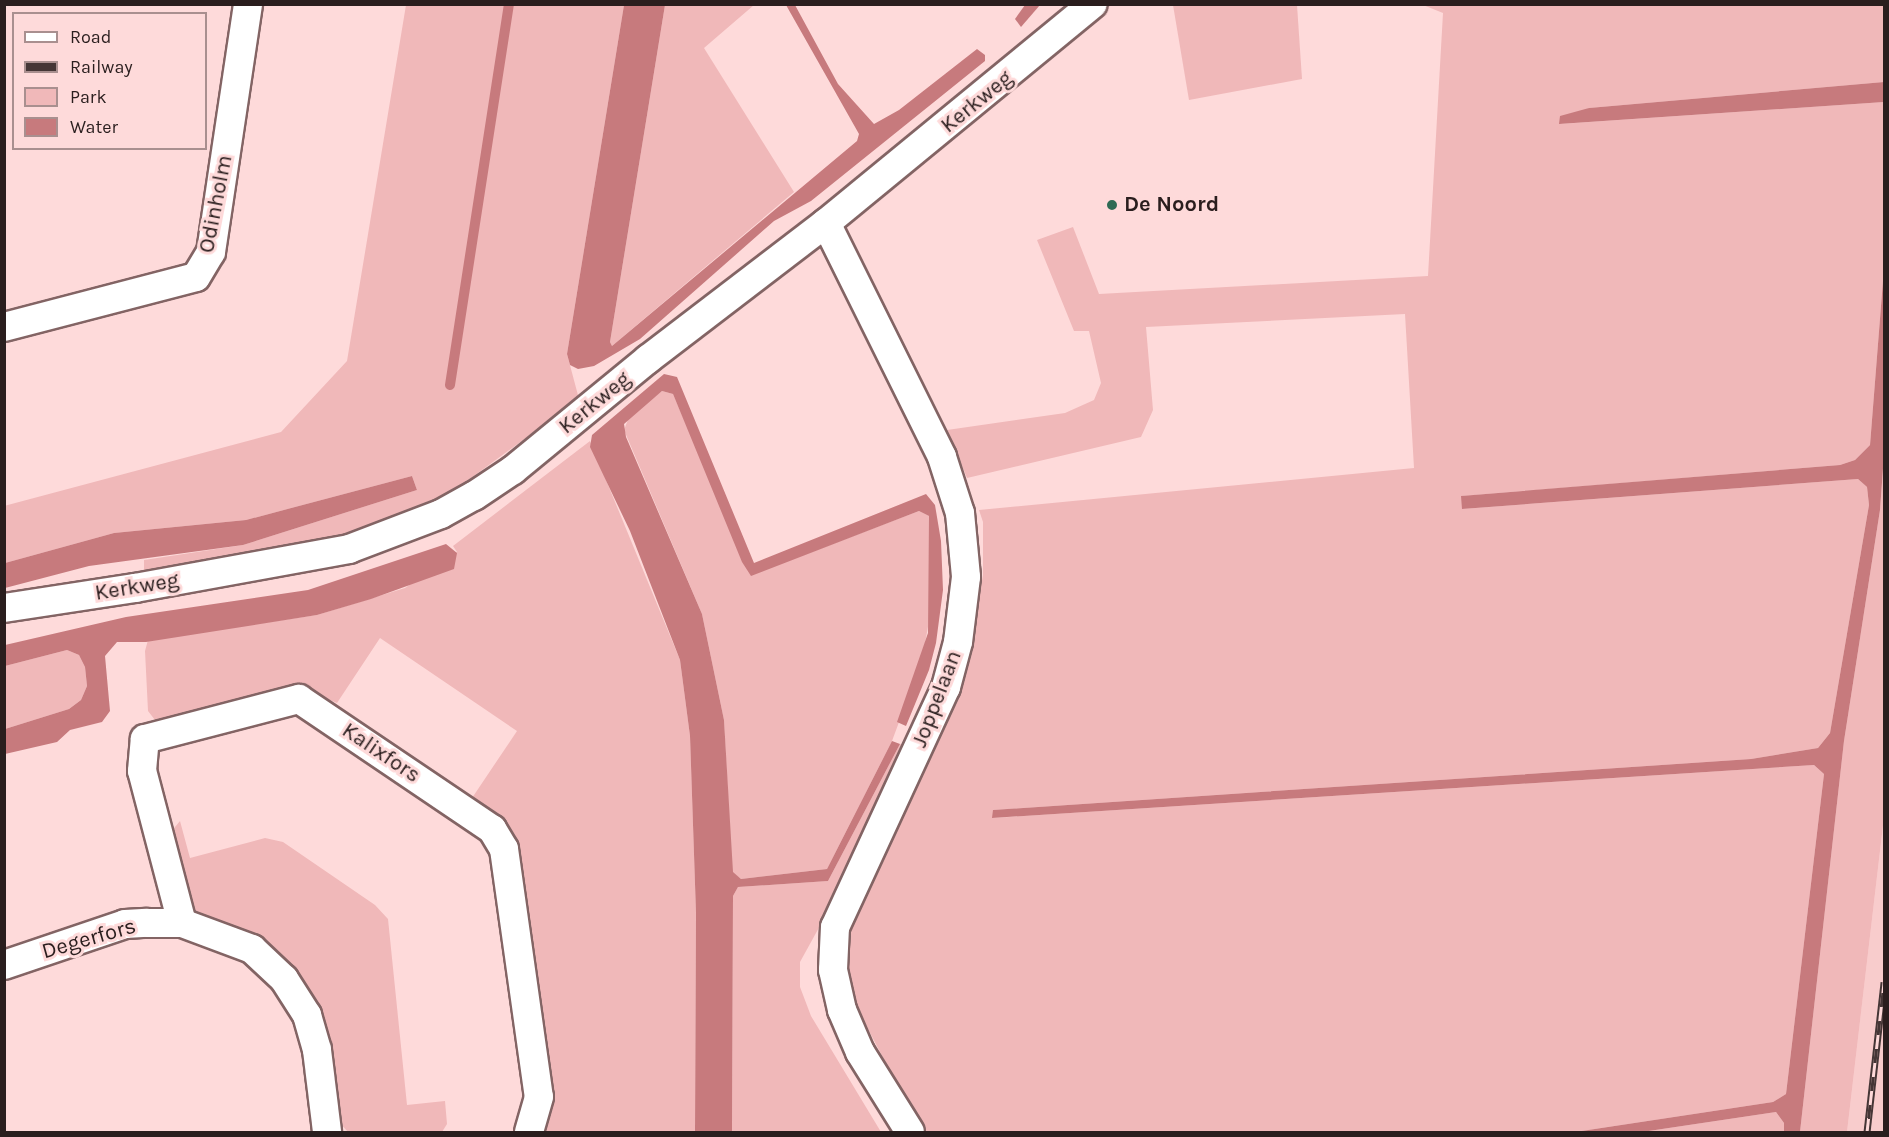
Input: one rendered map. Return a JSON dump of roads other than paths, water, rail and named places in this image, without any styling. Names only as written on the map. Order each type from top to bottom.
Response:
[{"type":"street","name":"Odinholm","points":[[4,327],[196,277],[211,252],[248,4]]},
{"type":"street","name":"Kerkweg","points":[[4,608],[349,549],[441,513],[513,470],[648,359],[826,223],[1060,35],[1093,4]]},
{"type":"street","name":"Joppelaan","points":[[826,223],[942,457],[960,513],[966,577],[958,642],[945,687],[836,927],[833,970],[842,1010],[860,1052],[910,1132]]},
{"type":"street","name":"Kalixfors","points":[[182,923],[142,771],[145,739],[299,699],[492,829],[504,849],[539,1097],[537,1115],[529,1132]]},
{"type":"street","name":"Degerfors","points":[[4,965],[125,924],[182,923],[252,949],[284,979],[307,1015],[317,1050],[327,1132]]},
{"type":"water","points":[[624,5],[665,5],[610,342],[612,346],[857,141],[859,134],[786,5],[795,5],[838,84],[874,124],[899,110],[977,49],[985,55],[985,61],[811,201],[774,221],[640,339],[594,366],[578,369],[570,365],[567,354]]},
{"type":"water","points":[[1025,5],[1040,5],[1021,27],[1015,19]]},
{"type":"water","points":[[1884,82],[1884,102],[1559,124],[1560,116],[1589,108]]},
{"type":"water","points":[[1884,268],[1884,455],[1880,510],[1844,741],[1800,1132],[1784,1132],[1784,1123],[1776,1112],[1642,1132],[1575,1132],[1773,1102],[1786,1094],[1824,774],[1814,765],[992,818],[993,810],[1751,759],[1818,748],[1830,733],[1869,505],[1867,487],[1858,479],[1462,509],[1461,496],[1840,465],[1855,460],[1870,445]]},
{"type":"water","points":[[664,374],[677,377],[754,563],[926,494],[935,505],[941,541],[943,590],[936,643],[929,670],[906,726],[897,722],[928,633],[929,516],[919,511],[751,576],[742,562],[673,394],[662,391],[624,424],[626,437],[702,614],[724,720],[733,872],[741,879],[827,869],[892,741],[900,744],[828,881],[738,887],[733,896],[732,1132],[695,1132],[696,913],[690,736],[680,660],[630,531],[590,447],[592,435]]},
{"type":"water","points":[[412,476],[417,490],[243,545],[89,566],[5,588],[5,563],[114,533],[246,520]]},
{"type":"water","points":[[446,544],[457,553],[454,569],[371,599],[317,615],[146,642],[117,642],[105,656],[110,711],[102,722],[70,730],[57,742],[5,754],[5,729],[69,709],[81,700],[87,686],[85,667],[79,655],[67,650],[5,666],[5,645],[126,617],[308,590]]},
{"type":"waterway","points":[[450,385],[509,4]]},
{"type":"railway","points":[[1867,1132],[1884,982]]},
{"type":"place","name":"De Noord","points":[[1112,205]]}]
